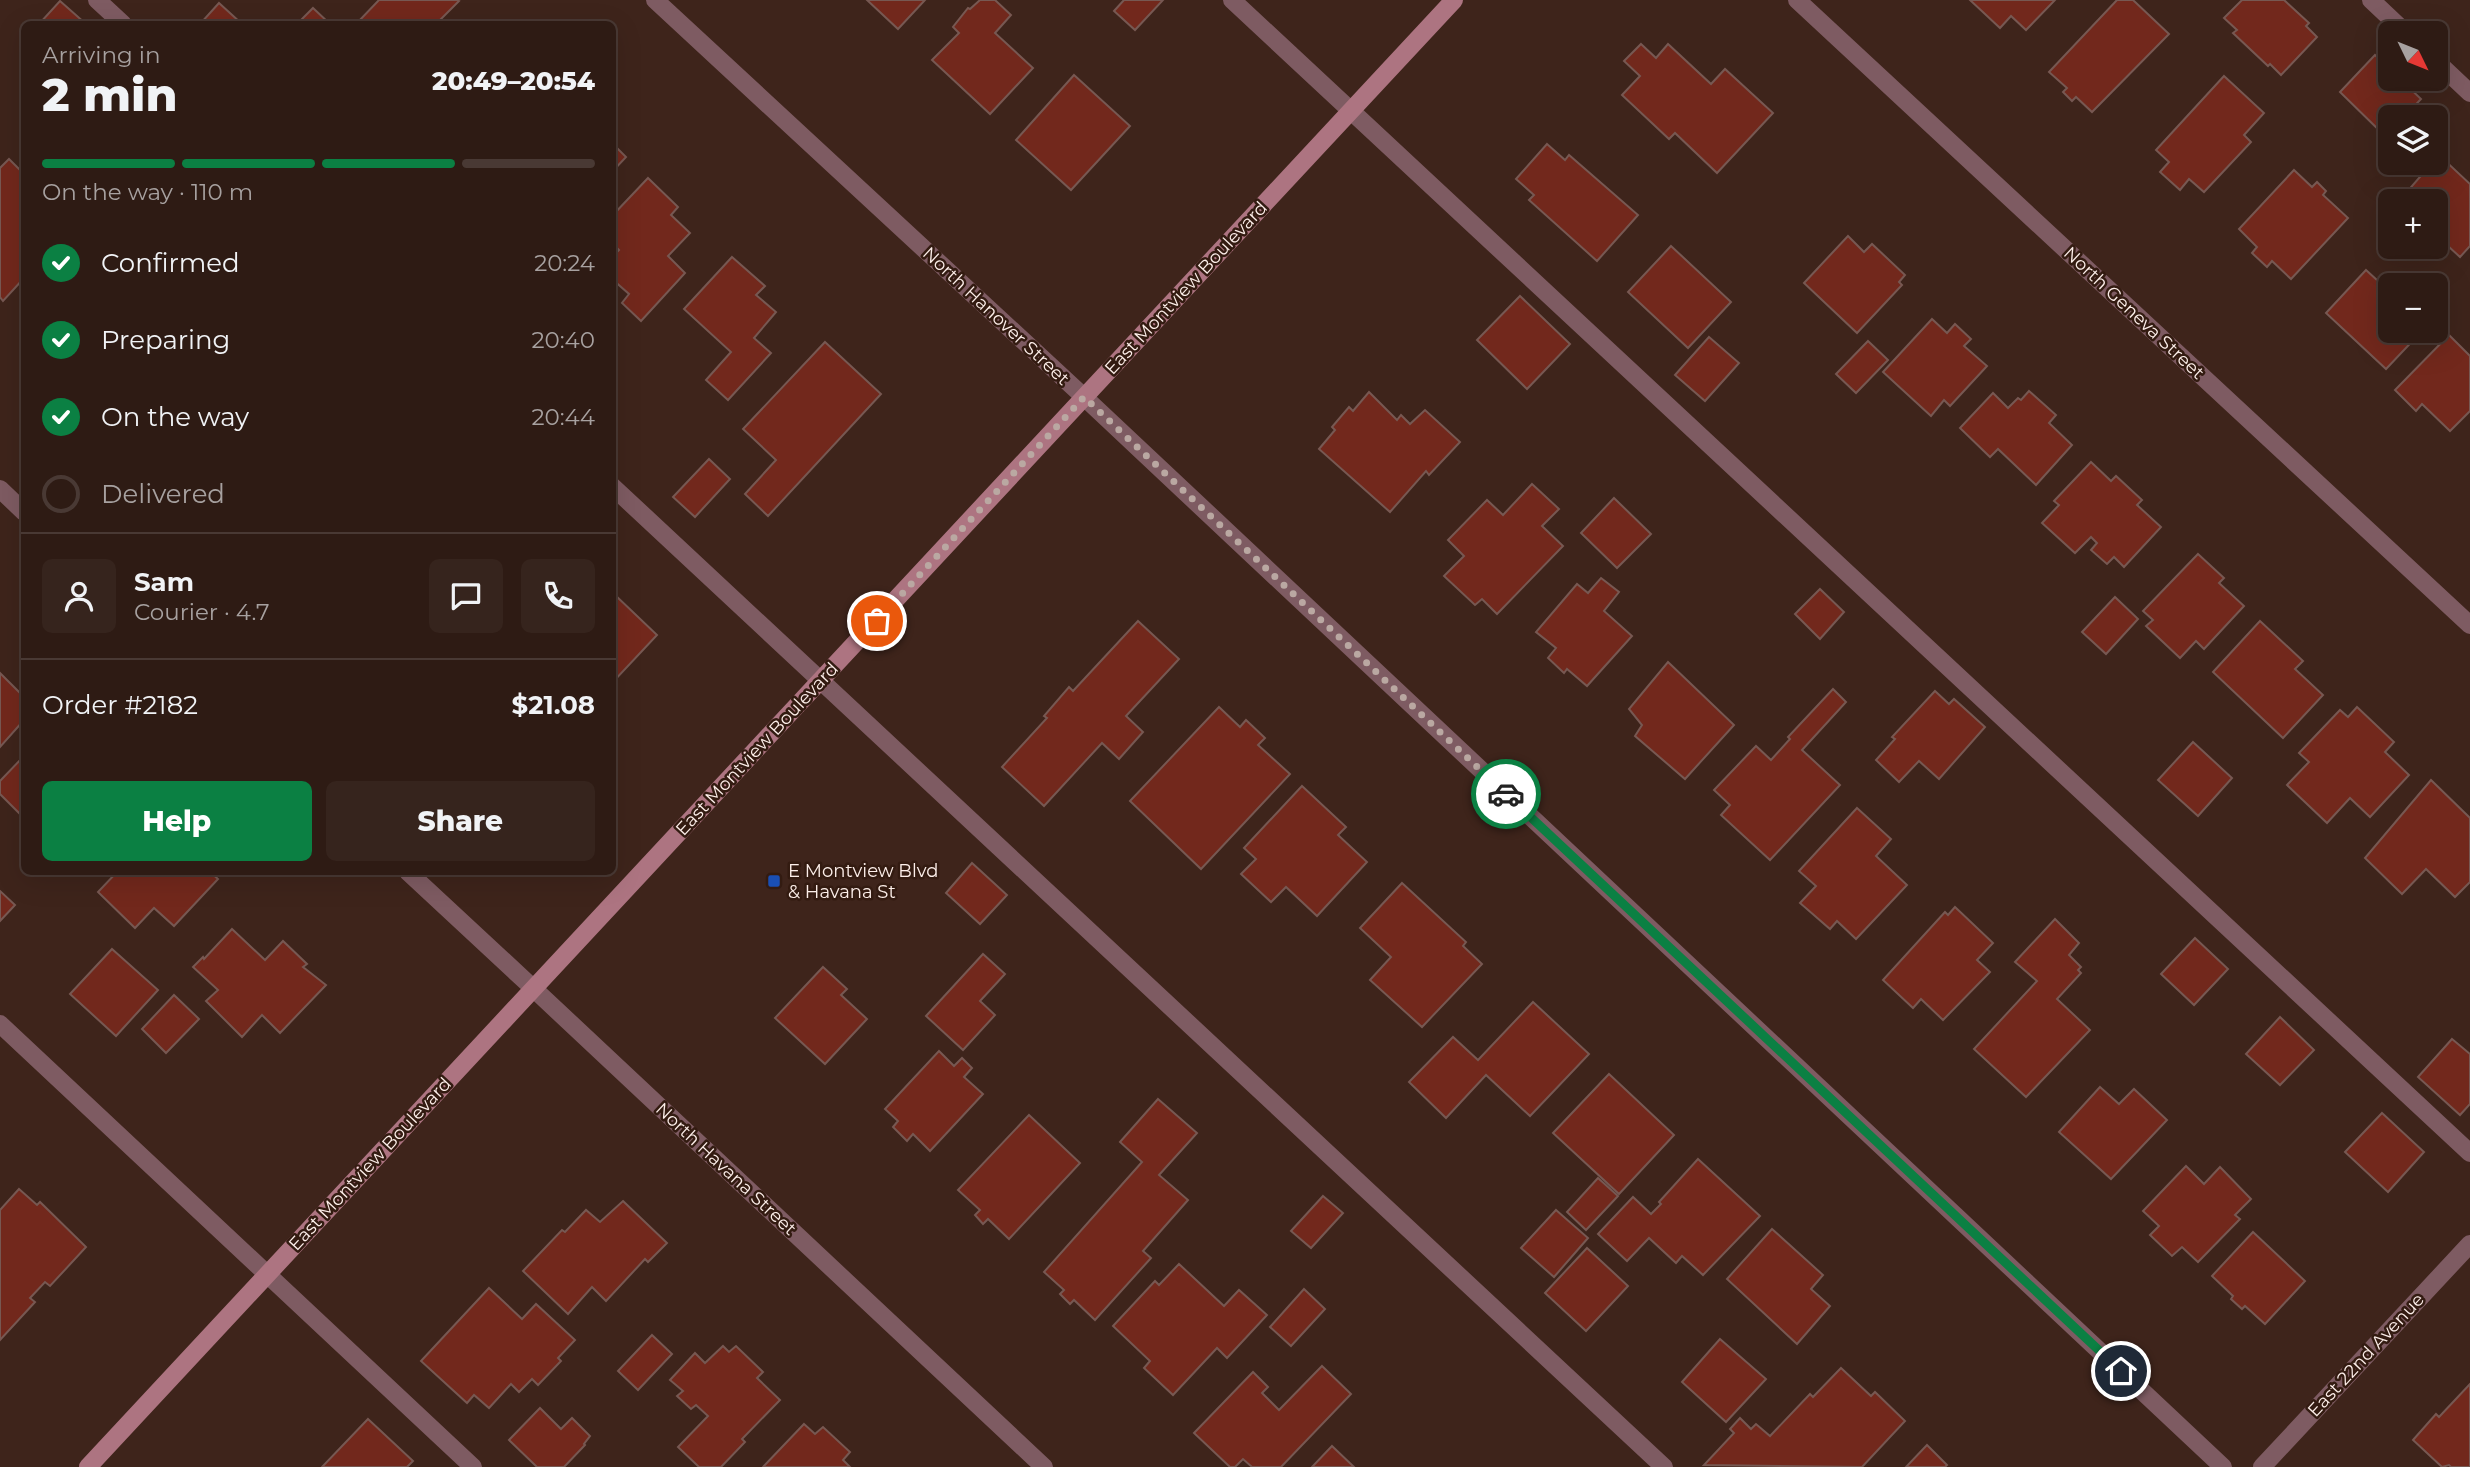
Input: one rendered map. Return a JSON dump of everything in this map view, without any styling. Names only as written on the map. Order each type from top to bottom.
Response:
[{"type":"main road","name":"East Montview Boulevard","points":[[88,1467],[1454,0]]},
{"type":"street","points":[[97,0],[120,21]]},
{"type":"street","name":"North Hanover Street","points":[[655,0],[1084,397],[2223,1467]]},
{"type":"street","points":[[1232,0],[2470,1153]]},
{"type":"street","name":"North Geneva Street","points":[[1797,0],[2470,625]]},
{"type":"street","points":[[2371,0],[2393,21]]},
{"type":"street","points":[[2448,72],[2470,93]]},
{"type":"street","points":[[0,489],[21,509]]},
{"type":"street","points":[[616,490],[1664,1467]]},
{"type":"street","name":"North Havana Street","points":[[411,875],[1044,1467]]},
{"type":"street","points":[[0,1024],[473,1467]]},
{"type":"street","name":"East 22nd Avenue","points":[[2262,1467],[2470,1244]]},
{"type":"building","points":[[379,0],[459,1],[439,21],[359,21]]},
{"type":"building","points":[[867,0],[925,0],[898,29]]},
{"type":"building","points":[[980,0],[995,0],[1011,15],[995,33],[1033,68],[990,114],[932,60],[959,33],[953,27],[968,8]]},
{"type":"building","points":[[1124,0],[1163,0],[1135,30],[1114,11]]},
{"type":"building","points":[[1970,0],[2055,0],[2026,30],[2011,16],[2000,28]]},
{"type":"building","points":[[2117,0],[2133,0],[2169,34],[2092,112],[2076,97],[2072,101],[2063,92],[2067,88],[2049,72]]},
{"type":"building","points":[[2242,0],[2284,0],[2309,23],[2306,26],[2317,37],[2281,75],[2233,33],[2237,30],[2224,18]]},
{"type":"building","points":[[60,1],[83,21],[42,21]]},
{"type":"building","points":[[219,3],[239,21],[203,21]]},
{"type":"building","points":[[313,8],[327,21],[300,21]]},
{"type":"building","points":[[1641,44],[1656,58],[1668,44],[1711,84],[1725,69],[1773,113],[1717,173],[1675,133],[1669,139],[1622,95],[1640,76],[1624,61]]},
{"type":"building","points":[[2375,55],[2378,58],[2378,91],[2413,91],[2421,99],[2415,105],[2378,105],[2378,129],[2340,92]]},
{"type":"building","points":[[1074,75],[1130,126],[1071,190],[1016,140]]},
{"type":"building","points":[[2224,76],[2264,113],[2244,135],[2251,142],[2204,192],[2189,179],[2180,190],[2160,172],[2169,162],[2156,150]]},
{"type":"building","points":[[1547,144],[1565,160],[1569,155],[1638,215],[1597,261],[1529,200],[1534,195],[1516,179]]},
{"type":"building","points":[[616,147],[626,157],[616,168]]},
{"type":"building","points":[[9,159],[21,171],[21,281],[3,301],[0,297],[0,168]]},
{"type":"building","points":[[2448,163],[2470,184],[2470,246],[2460,257],[2448,246],[2448,189],[2409,189],[2422,175],[2448,175]]},
{"type":"building","points":[[2294,170],[2312,187],[2317,182],[2326,191],[2323,195],[2348,218],[2291,279],[2272,261],[2267,267],[2252,253],[2257,247],[2239,229]]},
{"type":"building","points":[[648,178],[678,207],[671,215],[690,233],[668,256],[685,273],[641,321],[622,303],[629,294],[616,283],[616,253],[619,250],[616,247],[616,212]]},
{"type":"building","points":[[1848,236],[1864,252],[1872,244],[1905,275],[1899,282],[1902,285],[1857,333],[1804,283]]},
{"type":"building","points":[[1671,246],[1731,302],[1688,348],[1628,292]]},
{"type":"building","points":[[732,257],[765,286],[756,295],[776,312],[754,338],[771,353],[728,400],[706,380],[731,352],[684,309]]},
{"type":"building","points":[[2366,270],[2378,281],[2378,343],[2411,343],[2386,369],[2326,313]]},
{"type":"building","points":[[1520,296],[1570,344],[1527,389],[1477,340]]},
{"type":"building","points":[[1932,319],[1947,333],[1955,324],[1971,339],[1964,346],[1987,366],[1950,406],[1944,400],[1931,416],[1883,372]]},
{"type":"building","points":[[2448,336],[2470,356],[2470,411],[2450,431],[2422,404],[2416,411],[2395,390],[2441,343],[2448,343]]},
{"type":"building","points":[[1709,337],[1739,363],[1705,401],[1675,375]]},
{"type":"building","points":[[1868,341],[1888,360],[1856,393],[1836,374]]},
{"type":"building","points":[[825,342],[881,394],[768,516],[745,494],[776,460],[743,429]]},
{"type":"building","points":[[2029,391],[2056,415],[2049,423],[2072,445],[2036,485],[1998,449],[1990,457],[1960,428],[1993,393],[2008,408]]},
{"type":"building","points":[[1369,392],[1397,420],[1401,415],[1410,424],[1425,410],[1460,442],[1429,475],[1426,471],[1390,512],[1319,449],[1335,430],[1332,427],[1349,407],[1353,411]]},
{"type":"building","points":[[709,459],[730,479],[695,517],[673,497]]},
{"type":"building","points":[[2091,462],[2111,481],[2116,476],[2142,500],[2137,505],[2161,527],[2124,567],[2114,557],[2107,564],[2091,550],[2097,543],[2091,537],[2075,553],[2042,523],[2059,505],[2054,501]]},
{"type":"building","points":[[1532,484],[1559,509],[1542,526],[1563,546],[1497,614],[1482,599],[1475,605],[1444,576],[1464,556],[1448,540],[1487,500],[1503,515]]},
{"type":"building","points":[[1614,498],[1651,534],[1617,568],[1581,533]]},
{"type":"building","points":[[2198,554],[2224,578],[2219,583],[2244,606],[2204,649],[2196,641],[2180,658],[2146,626],[2153,620],[2143,611]]},
{"type":"building","points":[[1601,578],[1619,592],[1604,611],[1632,636],[1587,686],[1567,669],[1564,673],[1548,658],[1556,648],[1536,632],[1577,584],[1588,593]]},
{"type":"building","points":[[1820,589],[1844,612],[1820,639],[1795,614]]},
{"type":"building","points":[[616,596],[657,635],[616,679]]},
{"type":"building","points":[[2115,597],[2138,619],[2106,654],[2082,632]]},
{"type":"building","points":[[1138,621],[1179,659],[1126,716],[1143,732],[1119,759],[1102,743],[1044,806],[1002,767],[1047,718],[1044,716],[1069,687],[1073,691]]},
{"type":"building","points":[[2260,621],[2303,661],[2295,669],[2323,695],[2283,738],[2213,672]]},
{"type":"building","points":[[1668,662],[1734,725],[1685,779],[1635,736],[1642,725],[1629,709]]},
{"type":"building","points":[[0,673],[21,694],[21,723],[0,747]]},
{"type":"building","points":[[1833,689],[1846,702],[1802,750],[1840,785],[1770,860],[1721,815],[1730,805],[1714,790],[1756,746],[1771,760],[1790,739],[1788,737]]},
{"type":"building","points":[[1935,691],[1949,704],[1954,699],[1985,727],[1939,779],[1919,761],[1899,782],[1876,760],[1895,739],[1892,737]]},
{"type":"building","points":[[1219,707],[1240,727],[1246,720],[1265,738],[1258,745],[1290,774],[1201,869],[1130,801]]},
{"type":"building","points":[[2357,707],[2394,742],[2385,752],[2409,775],[2370,817],[2350,798],[2327,823],[2287,785],[2309,762],[2299,753],[2340,710],[2348,717]]},
{"type":"building","points":[[2193,742],[2232,778],[2198,816],[2158,780]]},
{"type":"building","points":[[21,759],[21,815],[0,794],[0,781]]},
{"type":"building","points":[[2431,780],[2470,818],[2470,882],[2455,897],[2426,869],[2402,894],[2365,858]]},
{"type":"building","points":[[1302,786],[1346,827],[1338,835],[1367,862],[1317,916],[1286,887],[1271,902],[1241,874],[1256,859],[1244,848]]},
{"type":"building","points":[[1857,808],[1891,839],[1876,856],[1907,885],[1856,939],[1837,921],[1830,929],[1800,903],[1816,886],[1799,871]]},
{"type":"building","points":[[972,863],[1007,895],[980,924],[946,893]]},
{"type":"building","points":[[114,875],[213,875],[218,879],[174,926],[154,908],[135,928],[98,892]]},
{"type":"building","points":[[1402,883],[1466,942],[1463,946],[1482,964],[1422,1027],[1370,980],[1391,957],[1360,928]]},
{"type":"building","points":[[0,891],[15,905],[0,921]]},
{"type":"building","points":[[1955,907],[1993,943],[1977,960],[1990,972],[1943,1020],[1921,999],[1913,1008],[1883,980],[1945,912],[1948,915]]},
{"type":"building","points":[[2055,919],[2079,943],[2069,955],[2081,967],[2078,970],[2081,973],[2057,999],[2090,1030],[2026,1097],[1974,1049],[2037,981],[2015,962]]},
{"type":"building","points":[[232,929],[265,960],[283,941],[307,964],[303,967],[326,985],[280,1033],[262,1015],[242,1037],[206,1001],[218,990],[193,967]]},
{"type":"building","points":[[2195,938],[2228,969],[2194,1005],[2161,974]]},
{"type":"building","points":[[112,949],[158,990],[116,1036],[70,994]]},
{"type":"building","points":[[983,954],[1005,974],[980,1001],[995,1015],[963,1050],[926,1016]]},
{"type":"building","points":[[823,967],[847,989],[841,995],[867,1019],[825,1064],[775,1018]]},
{"type":"building","points":[[174,995],[199,1019],[166,1053],[142,1029]]},
{"type":"building","points":[[1533,1002],[1589,1054],[1530,1116],[1486,1075],[1446,1118],[1409,1082],[1453,1037],[1478,1060]]},
{"type":"building","points":[[2280,1017],[2314,1050],[2280,1085],[2246,1054]]},
{"type":"building","points":[[2452,1039],[2470,1054],[2470,1104],[2460,1115],[2418,1077]]},
{"type":"building","points":[[939,1051],[954,1066],[962,1058],[972,1068],[964,1077],[983,1094],[930,1151],[913,1134],[907,1141],[893,1127],[898,1121],[885,1109]]},
{"type":"building","points":[[1609,1074],[1674,1135],[1619,1194],[1553,1133]]},
{"type":"building","points":[[2100,1087],[2119,1104],[2134,1089],[2167,1120],[2111,1179],[2059,1132]]},
{"type":"building","points":[[1158,1099],[1197,1133],[1159,1175],[1188,1200],[1143,1251],[1151,1258],[1095,1320],[1074,1300],[1070,1304],[1060,1294],[1064,1290],[1044,1272],[1142,1162],[1120,1142]]},
{"type":"building","points":[[2382,1113],[2424,1152],[2388,1192],[2345,1152]]},
{"type":"building","points":[[1029,1115],[1080,1163],[1009,1239],[988,1219],[983,1224],[975,1215],[980,1210],[958,1190]]},
{"type":"building","points":[[1698,1159],[1760,1216],[1703,1275],[1682,1256],[1676,1263],[1649,1238],[1627,1261],[1598,1234],[1633,1197],[1651,1214]]},
{"type":"building","points":[[2186,1166],[2204,1184],[2220,1167],[2251,1199],[2235,1215],[2240,1219],[2198,1262],[2182,1247],[2172,1256],[2150,1235],[2159,1226],[2143,1211]]},
{"type":"building","points":[[1598,1178],[1618,1196],[1586,1230],[1567,1212]]},
{"type":"building","points":[[19,1189],[37,1205],[40,1202],[86,1247],[50,1286],[45,1282],[30,1298],[35,1302],[0,1340],[0,1210]]},
{"type":"building","points":[[1323,1196],[1343,1213],[1311,1248],[1291,1231]]},
{"type":"building","points":[[623,1201],[667,1243],[648,1262],[645,1259],[606,1301],[592,1287],[568,1314],[523,1271],[562,1230],[565,1232],[586,1210],[600,1222]]},
{"type":"building","points":[[1556,1210],[1588,1238],[1554,1277],[1521,1248]]},
{"type":"building","points":[[1772,1229],[1823,1275],[1811,1289],[1830,1306],[1797,1344],[1727,1279]]},
{"type":"building","points":[[2253,1232],[2305,1281],[2265,1324],[2245,1306],[2242,1309],[2212,1276]]},
{"type":"building","points":[[1587,1248],[1628,1286],[1586,1331],[1545,1293]]},
{"type":"building","points":[[1179,1264],[1224,1306],[1239,1290],[1267,1315],[1227,1358],[1217,1348],[1173,1395],[1144,1368],[1150,1361],[1113,1326],[1155,1281],[1159,1285]]},
{"type":"building","points":[[489,1288],[522,1319],[536,1304],[575,1340],[558,1358],[561,1361],[538,1385],[532,1379],[519,1392],[511,1384],[489,1408],[474,1395],[467,1403],[421,1361]]},
{"type":"building","points":[[1304,1289],[1325,1309],[1291,1346],[1270,1327]]},
{"type":"building","points":[[652,1335],[672,1354],[638,1390],[618,1371]]},
{"type":"building","points":[[1720,1339],[1766,1379],[1726,1422],[1682,1382]]},
{"type":"building","points":[[723,1346],[729,1352],[736,1346],[763,1372],[757,1378],[780,1400],[742,1439],[745,1442],[721,1467],[699,1467],[678,1447],[708,1416],[696,1405],[691,1409],[677,1396],[683,1391],[670,1380],[695,1353],[705,1363]]},
{"type":"building","points":[[1322,1366],[1351,1394],[1281,1467],[1252,1467],[1243,1459],[1235,1467],[1230,1467],[1194,1433],[1253,1372],[1268,1387],[1262,1393],[1279,1410]]},
{"type":"building","points":[[1841,1368],[1871,1396],[1875,1392],[1905,1421],[1862,1467],[1704,1465],[1734,1433],[1730,1429],[1740,1418],[1751,1429],[1756,1424],[1770,1436],[1810,1394],[1813,1397]]},
{"type":"building","points":[[2470,1384],[2470,1467],[2442,1467],[2413,1440],[2436,1414],[2439,1417]]},
{"type":"building","points":[[540,1408],[561,1429],[572,1418],[590,1436],[564,1467],[537,1467],[509,1440]]},
{"type":"building","points":[[368,1419],[413,1461],[407,1467],[322,1467]]},
{"type":"building","points":[[804,1424],[815,1434],[823,1427],[850,1452],[843,1460],[850,1467],[763,1467]]},
{"type":"building","points":[[1927,1445],[1947,1465],[1906,1467]]},
{"type":"building","points":[[1332,1446],[1354,1467],[1312,1467]]},
{"type":"way so far","points":[[877,621],[1084,397],[1506,794]]},
{"type":"place","name":"E Montview Blvd & Havana St","points":[[774,881]]},
{"type":"route","points":[[1506,794],[2121,1371]]}]
